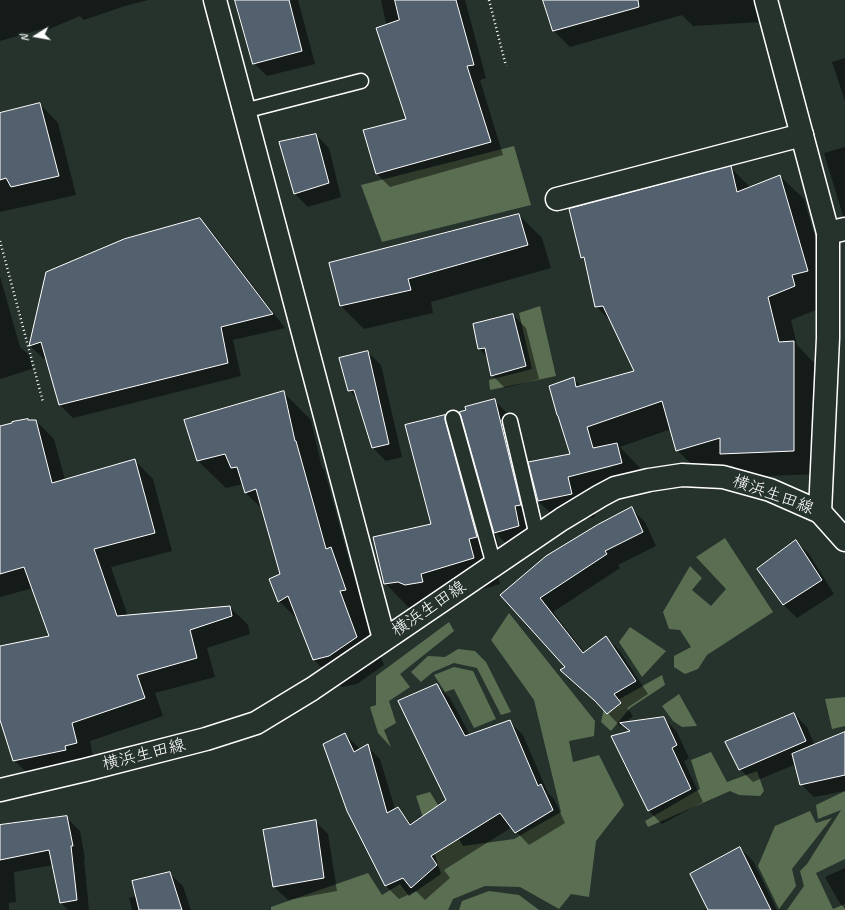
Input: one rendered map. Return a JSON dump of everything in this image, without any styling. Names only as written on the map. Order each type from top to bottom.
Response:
[{"type":"street","points":[[215,0],[384,639]]},
{"type":"street","points":[[766,0],[802,135],[837,231],[828,338],[820,512]]},
{"type":"street","points":[[557,199],[802,135]]},
{"type":"street","name":"横浜生田線","points":[[0,790],[206,739],[256,723],[312,689],[537,536],[615,488],[682,475],[723,477],[770,490],[820,512],[845,540]]},
{"type":"lane","points":[[244,111],[361,81]]},
{"type":"lane","points":[[453,418],[494,565]]},
{"type":"lane","points":[[510,421],[537,536]]},
{"type":"path","points":[[488,0],[506,66]]},
{"type":"path","points":[[0,241],[43,402]]},
{"type":"green space","points":[[514,146],[531,205],[382,242],[361,185]]},
{"type":"green space","points":[[540,306],[556,376],[490,390],[489,380],[532,369],[519,313]]},
{"type":"green space","points":[[725,538],[773,612],[707,655],[698,669],[685,674],[674,667],[674,656],[691,647],[680,630],[669,629],[663,612],[690,566],[702,578],[692,590],[711,606],[726,589],[696,557]]},
{"type":"green space","points":[[509,613],[595,721],[594,736],[569,741],[573,762],[599,755],[624,805],[596,841],[589,897],[571,894],[559,909],[520,887],[485,886],[453,899],[448,910],[271,910],[271,907],[368,873],[382,895],[400,884],[409,896],[441,874],[416,796],[430,792],[463,846],[514,839],[561,812],[534,700],[491,640]]},
{"type":"green space","points":[[449,622],[454,631],[400,674],[410,687],[389,701],[396,723],[384,730],[391,747],[378,733],[370,707],[376,705],[376,676]]},
{"type":"green space","points":[[630,627],[666,651],[642,677],[619,642]]},
{"type":"green space","points":[[458,649],[475,651],[486,662],[511,712],[501,715],[477,668],[454,663],[433,672],[421,682],[411,672],[428,656],[445,657]]},
{"type":"green space","points":[[454,667],[473,671],[496,719],[474,728],[454,689],[445,692],[434,675]]},
{"type":"green space","points":[[662,675],[665,685],[630,708],[611,731],[601,722],[604,708]]},
{"type":"green space","points":[[679,694],[697,726],[682,727],[673,721],[662,706]]},
{"type":"green space","points":[[845,697],[845,726],[832,729],[825,699]]},
{"type":"green space","points":[[711,752],[727,782],[757,771],[764,791],[760,796],[739,795],[730,791],[648,827],[645,821],[700,789],[691,760]]},
{"type":"green space","points":[[845,791],[845,859],[816,873],[833,909],[845,904],[845,910],[787,910],[804,886],[800,871],[807,864],[841,810],[818,819],[816,805]]},
{"type":"green space","points":[[810,811],[816,823],[832,818],[792,869],[796,886],[779,909],[758,866],[775,826]]},
{"type":"green space","points":[[489,891],[519,895],[539,910],[459,910],[462,901]]},
{"type":"building","points":[[235,0],[289,0],[302,51],[253,64]]},
{"type":"building","points":[[395,0],[456,0],[474,65],[467,66],[491,142],[376,174],[363,130],[406,119],[376,28],[399,20]]},
{"type":"building","points":[[543,0],[638,0],[639,7],[553,31]]},
{"type":"building","points":[[40,103],[59,176],[11,187],[6,178],[0,180],[0,113]]},
{"type":"building","points":[[316,134],[329,183],[294,194],[279,142]]},
{"type":"building","points":[[731,166],[737,192],[780,175],[808,271],[792,275],[795,286],[768,297],[779,342],[794,341],[794,451],[720,454],[720,438],[676,451],[662,401],[587,427],[593,448],[617,443],[622,463],[568,477],[572,494],[538,501],[528,462],[570,454],[549,386],[574,377],[576,387],[634,371],[603,306],[595,307],[584,257],[581,258],[569,209]]},
{"type":"building","points":[[519,214],[528,245],[408,279],[411,290],[340,306],[329,263]]},
{"type":"building","points":[[200,218],[273,314],[221,327],[228,363],[59,405],[41,342],[29,346],[46,272],[124,239]]},
{"type":"building","points":[[513,314],[526,366],[491,376],[485,348],[478,349],[473,324]]},
{"type":"building","points":[[368,351],[389,444],[372,448],[354,390],[348,391],[339,358]]},
{"type":"building","points":[[284,391],[295,441],[326,549],[331,547],[346,590],[340,591],[357,637],[329,656],[313,660],[288,596],[278,602],[269,579],[280,574],[256,489],[245,493],[237,467],[231,468],[225,454],[197,461],[184,420]]},
{"type":"building","points":[[495,399],[521,505],[515,506],[519,526],[494,533],[459,412],[466,410],[465,407]]},
{"type":"building","points":[[445,415],[445,420],[477,537],[469,539],[474,558],[421,574],[423,582],[405,585],[398,582],[384,584],[373,537],[431,524],[405,425]]},
{"type":"building","points":[[28,419],[36,420],[52,483],[135,459],[155,533],[94,549],[117,616],[230,606],[232,616],[190,630],[197,658],[137,675],[145,698],[72,723],[77,743],[65,746],[66,750],[13,761],[0,720],[0,646],[49,636],[24,567],[0,574],[0,426]]},
{"type":"building","points":[[632,507],[643,532],[605,551],[607,554],[540,598],[583,653],[606,636],[636,681],[614,694],[621,703],[607,714],[595,701],[560,670],[565,667],[500,595],[546,556],[597,525]]},
{"type":"building","points":[[796,540],[822,580],[783,605],[757,569]]},
{"type":"building","points":[[437,684],[465,736],[510,720],[538,786],[541,784],[553,810],[515,833],[500,813],[431,856],[437,865],[411,888],[403,878],[385,886],[347,811],[323,744],[345,733],[354,752],[368,744],[387,813],[398,807],[410,825],[446,800],[398,701]]},
{"type":"building","points":[[794,713],[806,741],[739,770],[725,742]]},
{"type":"building","points":[[664,717],[677,745],[672,748],[691,789],[648,811],[611,736],[630,731],[620,723]]},
{"type":"building","points":[[845,732],[845,775],[800,785],[792,754]]},
{"type":"building","points":[[67,816],[73,846],[71,846],[77,900],[60,903],[49,850],[0,860],[0,825]]},
{"type":"building","points":[[316,820],[324,878],[273,887],[263,830]]},
{"type":"building","points":[[740,847],[771,910],[708,910],[690,874]]},
{"type":"building","points":[[170,872],[182,910],[139,910],[132,881]]}]
